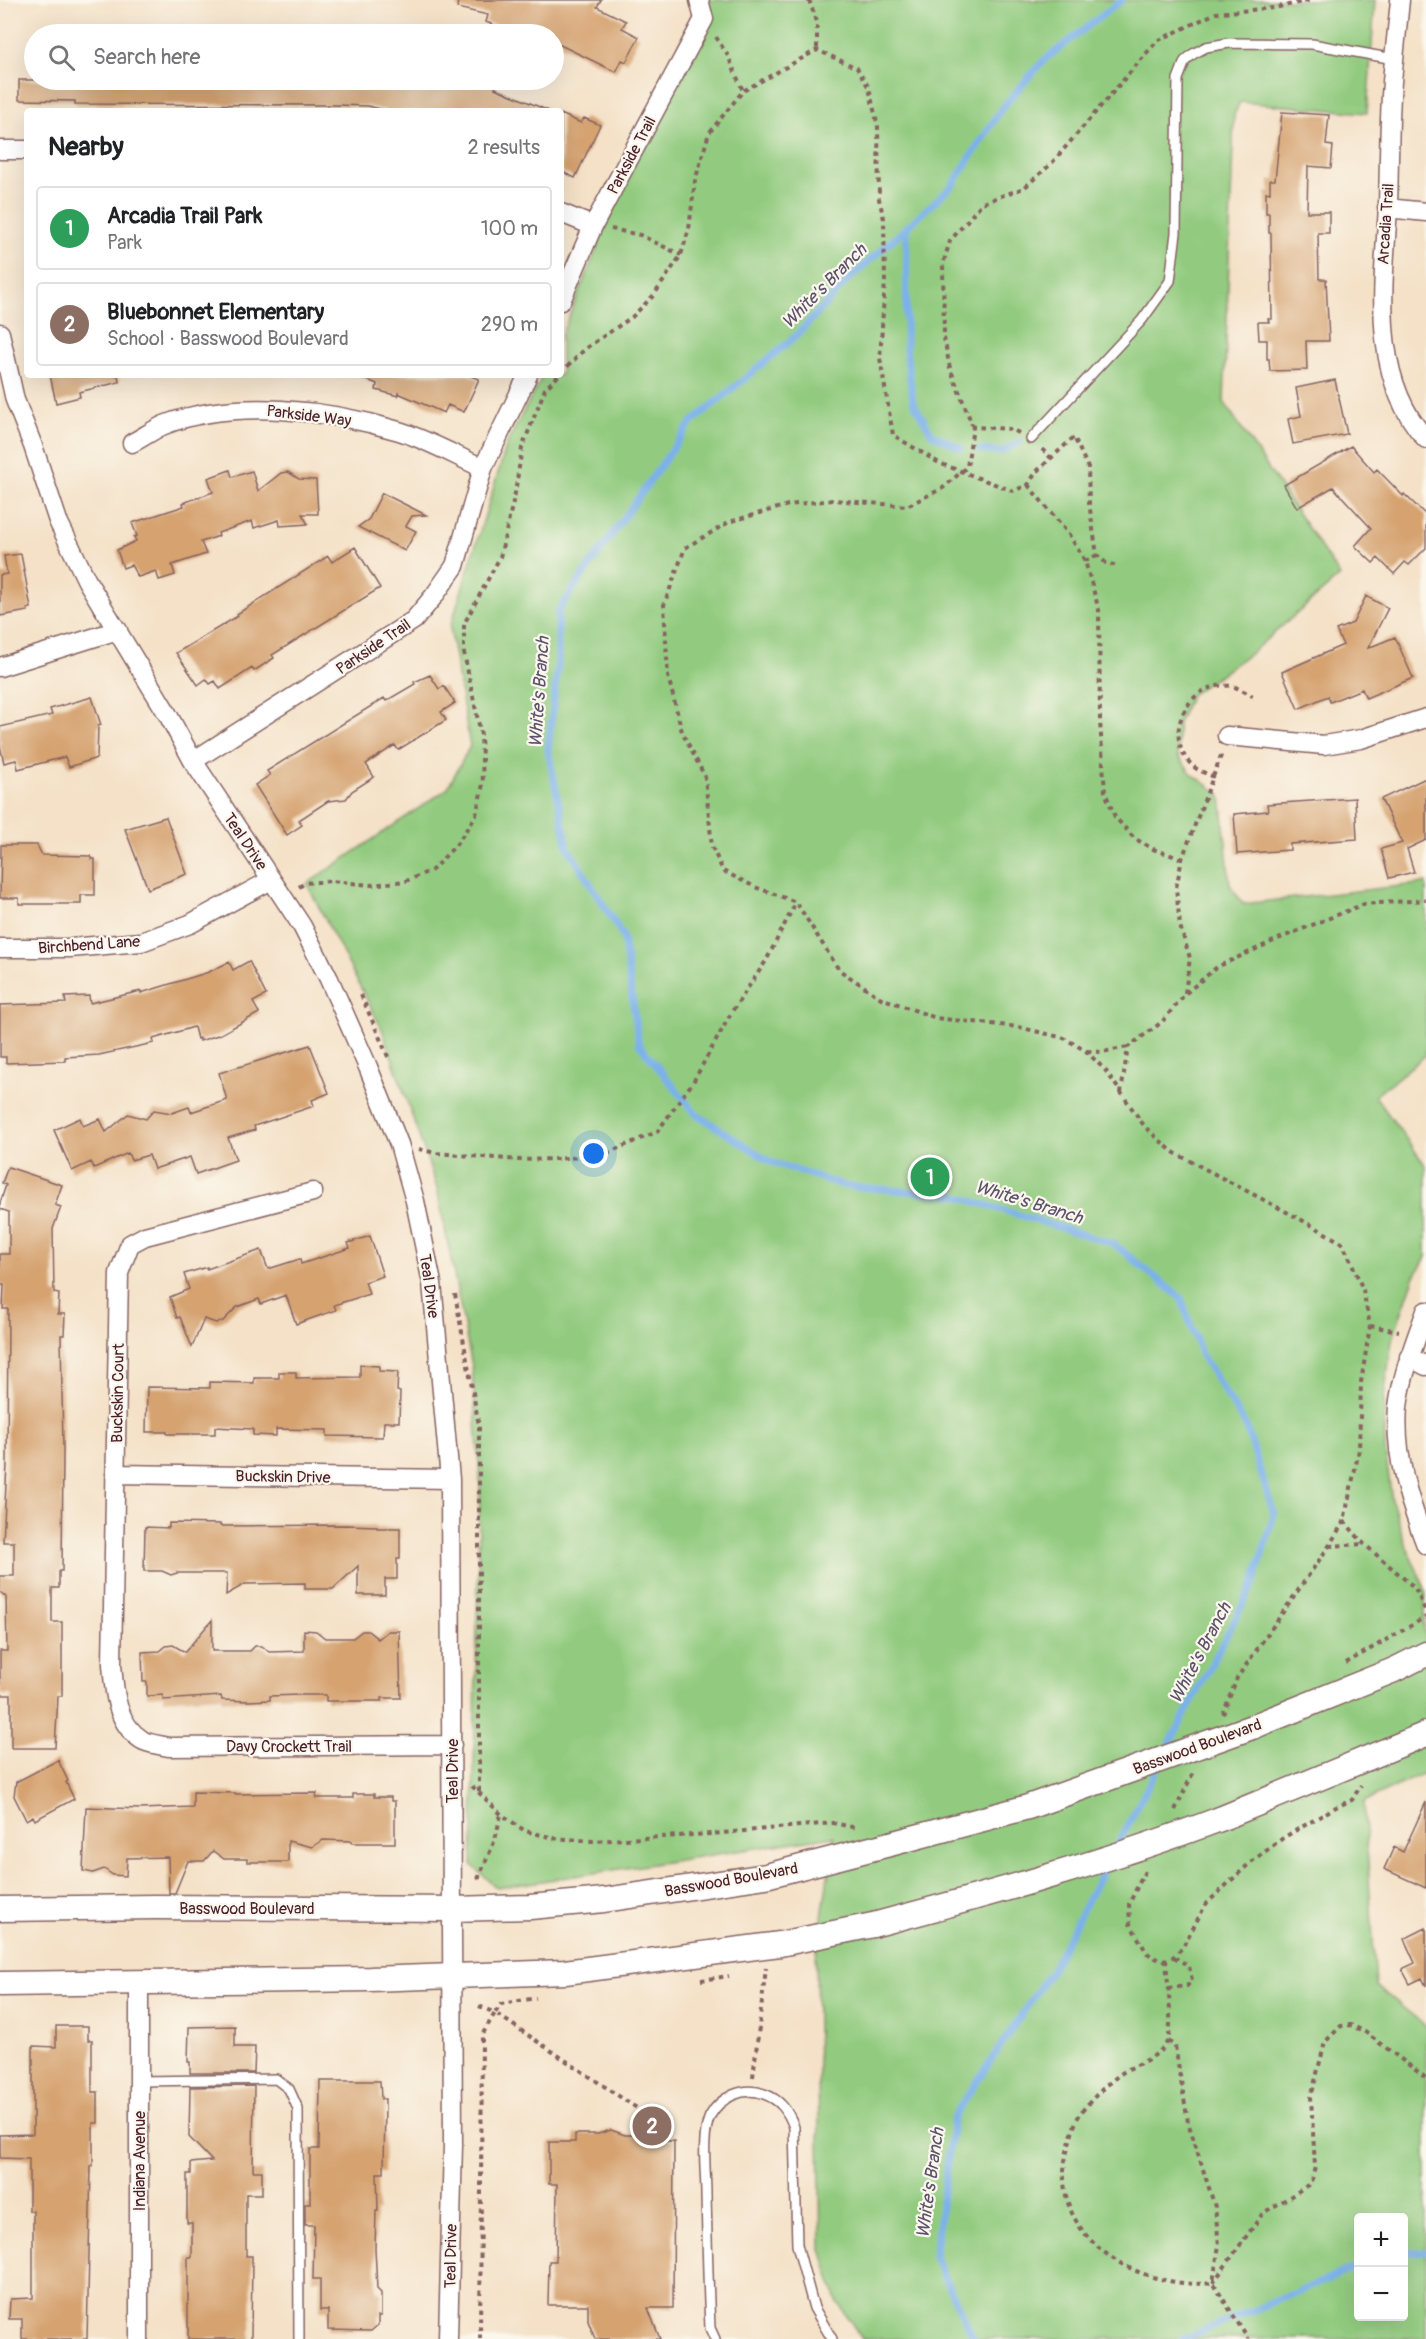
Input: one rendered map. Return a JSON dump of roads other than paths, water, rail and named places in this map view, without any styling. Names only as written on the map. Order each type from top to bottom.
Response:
[{"type":"main road","name":"Basswood Boulevard","points":[[0,1909],[530,1907],[604,1900],[766,1876],[1028,1807],[1252,1727],[1394,1670],[1426,1654]]},
{"type":"main road","points":[[0,1984],[139,1983],[565,1972],[780,1944],[873,1925],[1016,1886],[1155,1844],[1426,1734]]},
{"type":"street","name":"Arcadia Trail","points":[[1400,0],[1391,96],[1388,208],[1382,275],[1386,344],[1390,370],[1400,403],[1426,439]]},
{"type":"street","name":"Parkside Trail","points":[[564,294],[593,226],[701,10]]},
{"type":"street","points":[[0,150],[24,150]]},
{"type":"street","points":[[1388,208],[1426,212]]},
{"type":"street","points":[[564,214],[593,226]]},
{"type":"street","name":"Teal Drive","points":[[0,333],[7,401],[33,446],[58,521],[87,581],[118,630],[193,761],[302,926],[329,979],[400,1151],[415,1201],[432,1283],[450,1479],[453,2144],[448,2339]]},
{"type":"street","name":"Parkside Trail","points":[[193,761],[414,620],[455,566],[483,468],[527,378]]},
{"type":"street","name":"Parkside Way","points":[[132,443],[163,425],[215,413],[259,409],[332,415],[401,432],[483,468]]},
{"type":"street","points":[[0,667],[118,630]]},
{"type":"street","points":[[1227,736],[1324,745],[1361,739],[1426,718]]},
{"type":"street","name":"Birchbend Lane","points":[[0,948],[70,948],[141,942],[190,924],[271,880]]},
{"type":"street","name":"Buckskin Court","points":[[131,1730],[115,1701],[112,1664],[119,1273],[130,1244],[145,1236],[313,1192]]},
{"type":"street","points":[[1426,1311],[1409,1357],[1398,1408],[1400,1459],[1410,1504],[1426,1545]]},
{"type":"street","points":[[1409,1357],[1426,1366]]},
{"type":"street","name":"Buckskin Drive","points":[[115,1474],[450,1479]]},
{"type":"street","name":"Davy Crockett Trail","points":[[131,1730],[142,1741],[169,1747],[452,1745]]},
{"type":"street","name":"Indiana Avenue","points":[[139,1983],[139,2339]]},
{"type":"lane","points":[[1031,439],[1142,320],[1170,281],[1176,233],[1178,79],[1185,61],[1206,47],[1229,43],[1312,44],[1394,59]]},
{"type":"lane","points":[[139,2081],[276,2079],[289,2089],[298,2109],[299,2339]]},
{"type":"lane","points":[[715,2339],[710,2328],[705,2147],[710,2117],[723,2099],[744,2091],[763,2093],[780,2103],[788,2113],[794,2127],[797,2245],[814,2308],[832,2339]]},
{"type":"waterway","name":"White's Branch","points":[[1122,0],[1043,61],[1002,108],[952,186],[846,282],[796,336],[691,423],[558,611],[558,665],[548,750],[568,848],[623,936],[639,1044],[696,1114],[771,1162],[845,1186],[953,1195],[1114,1244],[1181,1298],[1202,1356],[1246,1426],[1274,1514],[1254,1583],[1167,1749]]},
{"type":"waterway","points":[[907,226],[906,349],[913,402],[932,434],[961,448]]},
{"type":"waterway","points":[[980,450],[1001,452],[1020,442]]},
{"type":"waterway","name":"White's Branch","points":[[1116,1848],[1158,1767]]},
{"type":"waterway","name":"White's Branch","points":[[974,2339],[934,2257],[954,2116],[1052,1969],[1106,1865]]},
{"type":"waterway","name":"White's Branch","points":[[1408,2252],[1426,2251]]},
{"type":"waterway","name":"White's Branch","points":[[1183,2339],[1354,2269]]},
{"type":"place","name":"Arcadia Trail Park","points":[[930,1177]]},
{"type":"place","name":"Bluebonnet Elementary","points":[[652,2126]]}]
